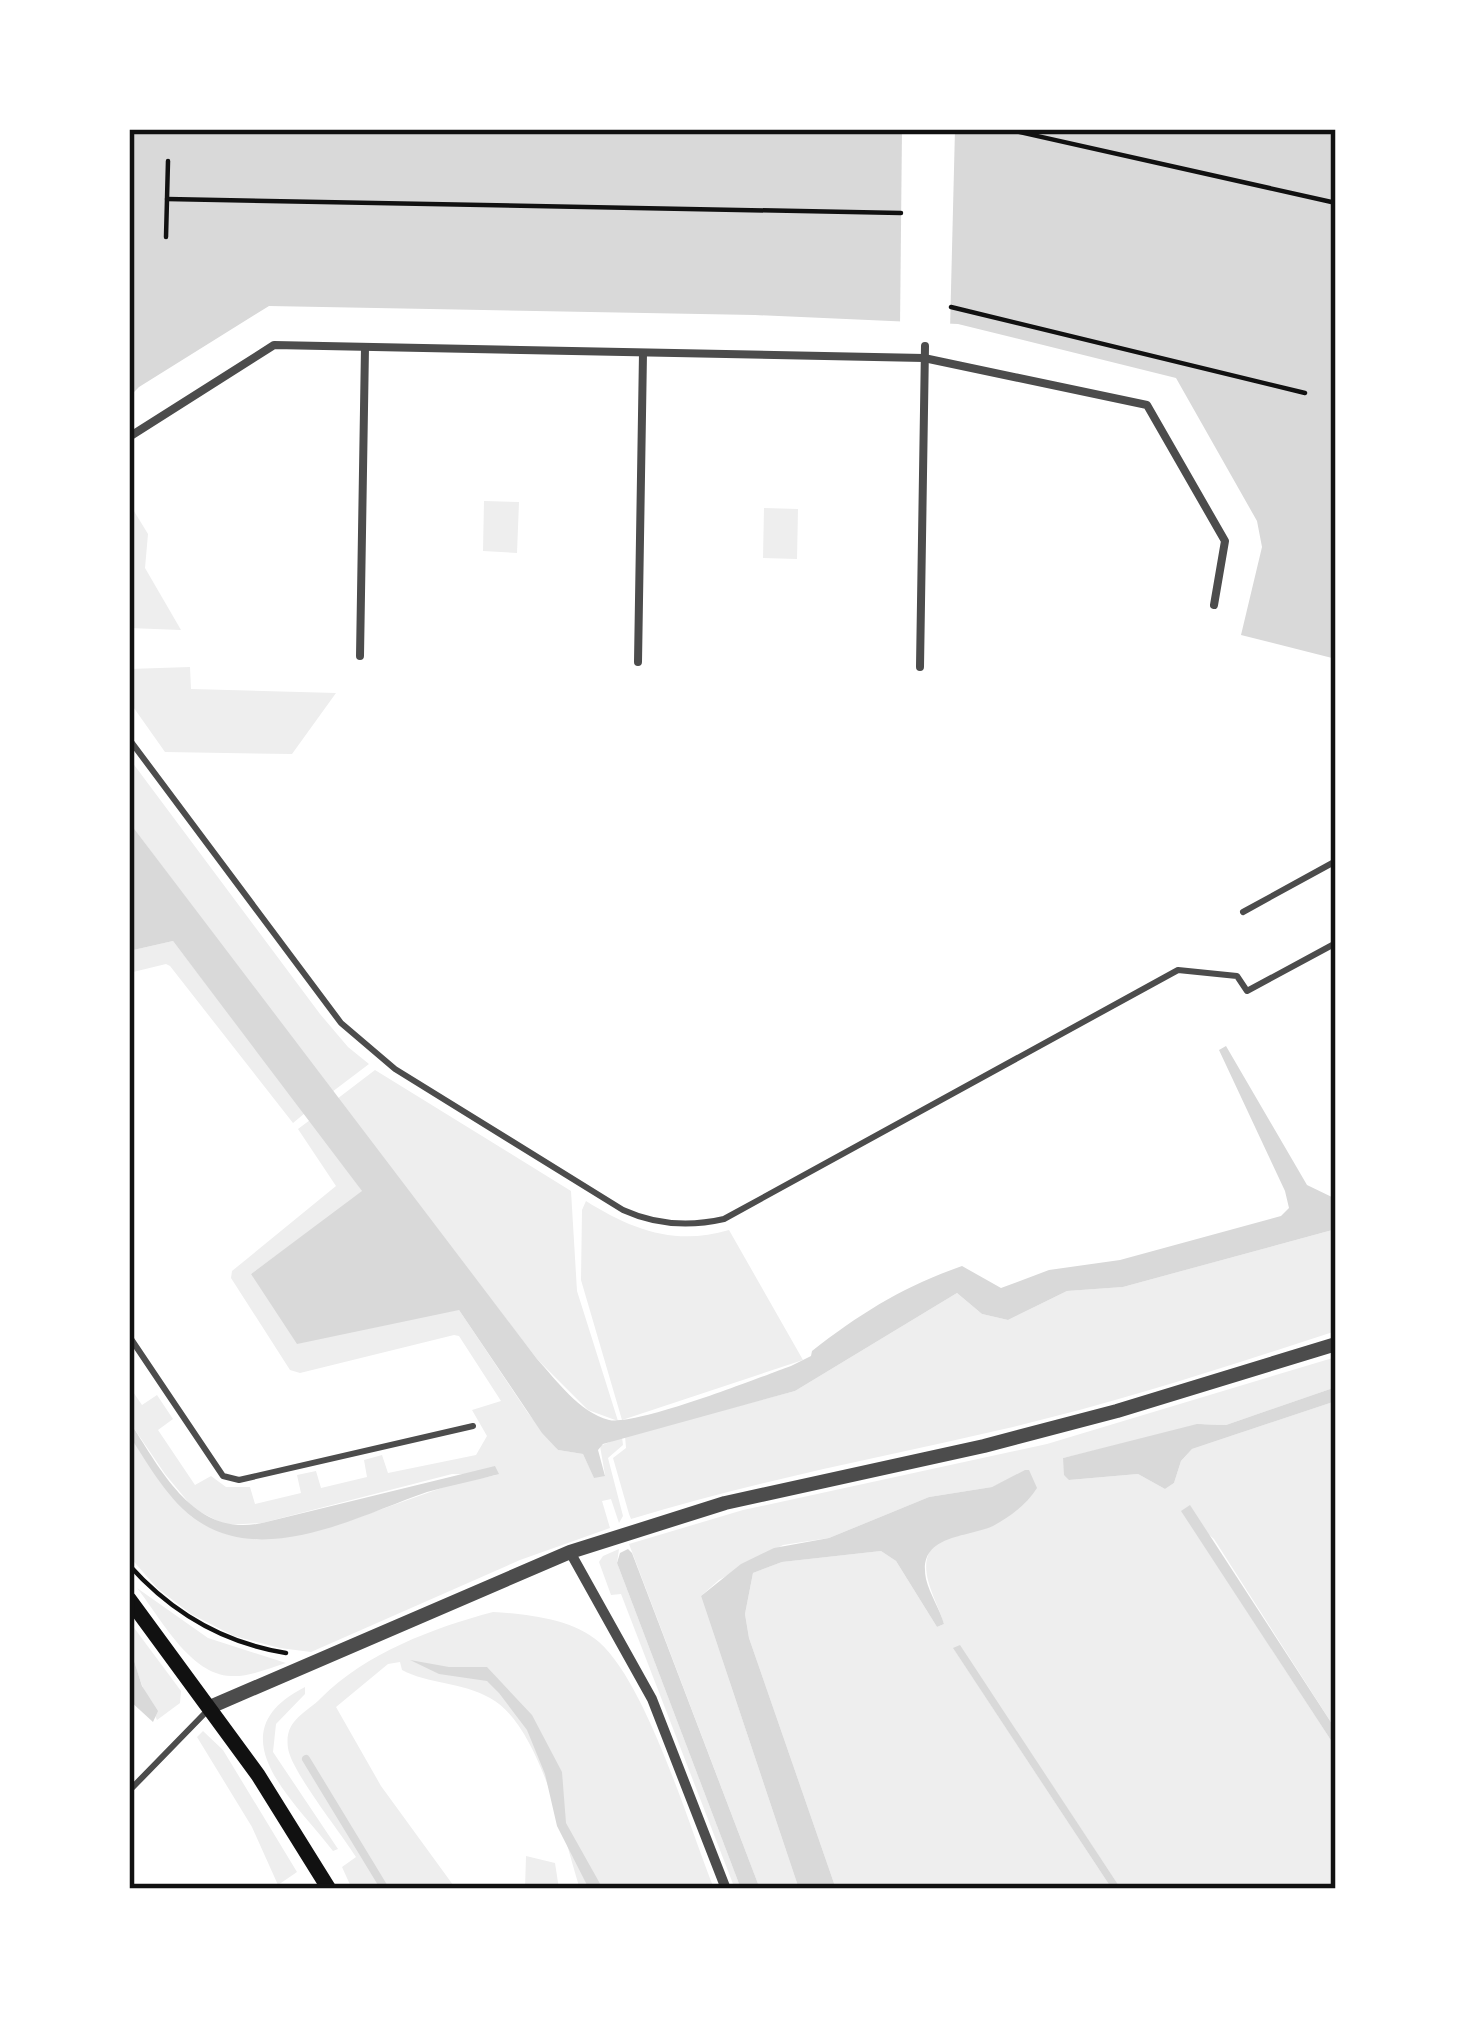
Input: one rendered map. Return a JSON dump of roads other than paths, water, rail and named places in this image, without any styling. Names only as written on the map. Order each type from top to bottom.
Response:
[{"type":"main road","points":[[129,1599],[210,1707],[304,1844],[329,1889]]},
{"type":"street","points":[[129,437],[274,345],[643,353],[925,352],[1147,405],[1226,541],[1214,605]]},
{"type":"street","points":[[360,656],[365,347]]},
{"type":"street","points":[[920,668],[925,352]]},
{"type":"street","points":[[638,662],[643,353]]},
{"type":"street","points":[[210,1707],[570,1552],[725,1503],[984,1446],[1117,1411],[1336,1344]]},
{"type":"street","points":[[570,1552],[652,1699],[726,1889]]},
{"type":"lane","points":[[129,739],[358,1040],[395,1069],[594,1193],[639,1218],[662,1223],[724,1219],[1178,970],[1237,976],[1246,991],[1336,943]]},
{"type":"lane","points":[[1243,912],[1336,861]]},
{"type":"lane","points":[[129,1336],[223,1476],[230,1479],[473,1426]]},
{"type":"lane","points":[[129,1791],[210,1707]]},
{"type":"waterway","points":[[306,1759],[385,1889]]}]
